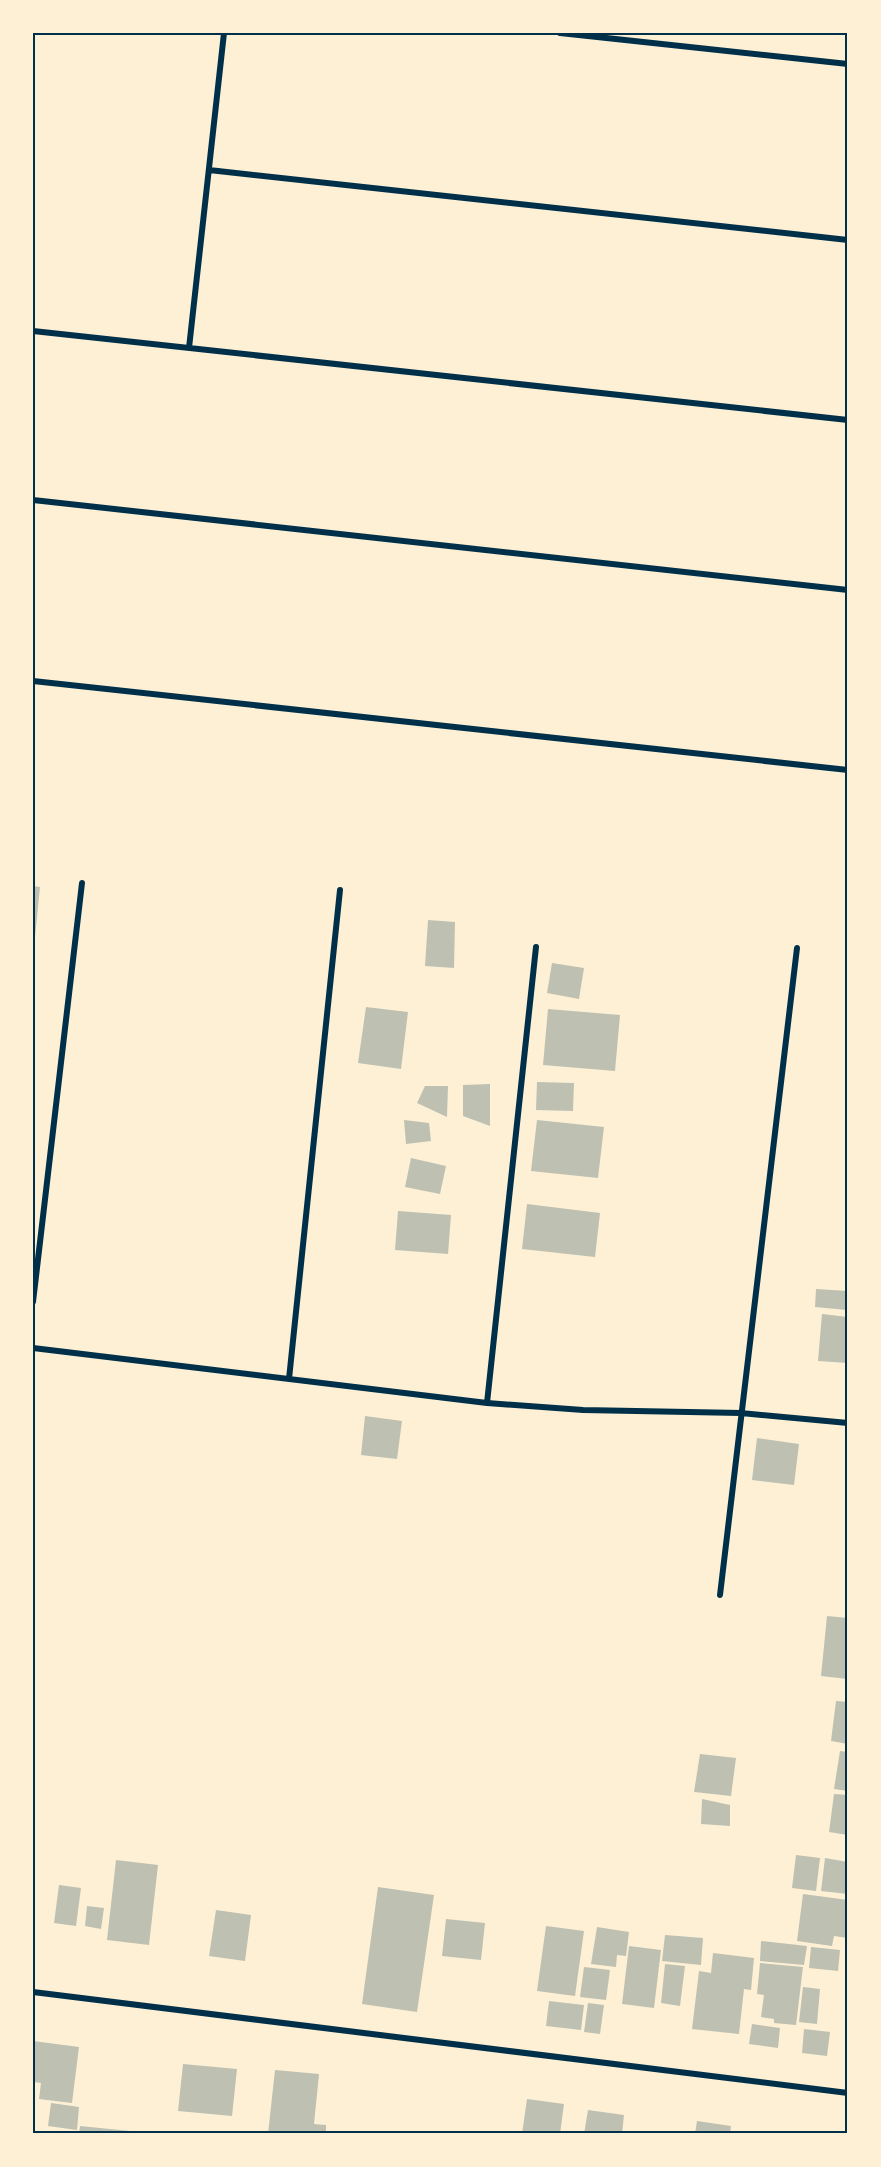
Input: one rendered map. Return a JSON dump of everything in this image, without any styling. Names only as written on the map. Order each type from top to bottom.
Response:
[{"type":"street","points":[[189,348],[224,33]]},
{"type":"street","points":[[560,33],[848,64]]},
{"type":"street","points":[[209,170],[848,240]]},
{"type":"street","points":[[33,331],[848,420]]},
{"type":"street","points":[[33,500],[848,590]]},
{"type":"street","points":[[33,681],[848,770]]},
{"type":"street","points":[[33,1302],[82,883]]},
{"type":"street","points":[[289,1379],[340,890]]},
{"type":"street","points":[[487,1404],[536,947]]},
{"type":"street","points":[[720,1594],[797,948]]},
{"type":"street","points":[[33,1348],[487,1404],[583,1410],[741,1413],[848,1423]]},
{"type":"street","points":[[33,1992],[848,2093]]},
{"type":"building","points":[[33,886],[40,887],[35,937],[33,937]]},
{"type":"building","points":[[428,920],[455,922],[454,968],[425,966]]},
{"type":"building","points":[[552,963],[584,968],[579,999],[547,993]]},
{"type":"building","points":[[366,1007],[408,1012],[401,1069],[358,1063]]},
{"type":"building","points":[[548,1009],[620,1015],[615,1071],[543,1065]]},
{"type":"building","points":[[537,1082],[574,1083],[573,1111],[536,1110]]},
{"type":"building","points":[[490,1084],[490,1126],[463,1116],[463,1085]]},
{"type":"building","points":[[425,1086],[448,1086],[447,1117],[417,1103]]},
{"type":"building","points":[[404,1120],[429,1123],[431,1141],[406,1144]]},
{"type":"building","points":[[537,1120],[604,1127],[598,1178],[531,1171]]},
{"type":"building","points":[[411,1158],[446,1166],[440,1194],[405,1187]]},
{"type":"building","points":[[527,1204],[600,1213],[595,1257],[522,1249]]},
{"type":"building","points":[[398,1211],[451,1215],[448,1254],[395,1250]]},
{"type":"building","points":[[816,1289],[848,1291],[847,1310],[815,1307]]},
{"type":"building","points":[[822,1314],[848,1317],[848,1363],[818,1361]]},
{"type":"building","points":[[365,1416],[402,1421],[397,1459],[361,1455]]},
{"type":"building","points":[[757,1438],[799,1444],[794,1485],[752,1480]]},
{"type":"building","points":[[827,1616],[848,1618],[848,1679],[821,1676]]},
{"type":"building","points":[[836,1701],[848,1702],[848,1744],[831,1741]]},
{"type":"building","points":[[840,1751],[848,1752],[848,1791],[834,1789]]},
{"type":"building","points":[[700,1754],[736,1758],[731,1796],[694,1792]]},
{"type":"building","points":[[834,1794],[848,1795],[848,1835],[829,1832]]},
{"type":"building","points":[[702,1799],[730,1805],[730,1826],[701,1824]]},
{"type":"building","points":[[796,1855],[820,1858],[816,1891],[792,1888]]},
{"type":"building","points":[[825,1858],[848,1862],[848,1894],[821,1891]]},
{"type":"building","points":[[116,1860],[158,1865],[149,1945],[107,1940]]},
{"type":"building","points":[[59,1885],[81,1888],[76,1926],[54,1923]]},
{"type":"building","points":[[378,1887],[434,1895],[417,2012],[362,2004]]},
{"type":"building","points":[[803,1894],[848,1900],[848,1938],[834,1936],[832,1946],[797,1941]]},
{"type":"building","points":[[87,1906],[104,1908],[101,1929],[85,1926]]},
{"type":"building","points":[[216,1910],[251,1915],[245,1961],[209,1956]]},
{"type":"building","points":[[446,1919],[485,1923],[481,1960],[442,1956]]},
{"type":"building","points":[[546,1926],[584,1931],[575,1996],[537,1991]]},
{"type":"building","points":[[597,1927],[629,1932],[626,1956],[617,1955],[616,1967],[591,1964]]},
{"type":"building","points":[[665,1935],[703,1938],[701,1965],[662,1961]]},
{"type":"building","points":[[761,1941],[807,1946],[804,1965],[760,1961]]},
{"type":"building","points":[[629,1946],[661,1950],[654,2008],[622,2004]]},
{"type":"building","points":[[811,1947],[840,1950],[838,1971],[809,1968]]},
{"type":"building","points":[[713,1953],[754,1958],[751,1990],[744,1989],[739,2034],[692,2029],[699,1971],[711,1973]]},
{"type":"building","points":[[760,1963],[803,1967],[796,2025],[774,2023],[774,2019],[761,2017],[764,1995],[757,1994]]},
{"type":"building","points":[[665,1964],[685,1966],[680,2006],[661,2003]]},
{"type":"building","points":[[584,1967],[610,1970],[606,2000],[580,1997]]},
{"type":"building","points":[[803,1987],[820,1989],[817,2024],[799,2022]]},
{"type":"building","points":[[549,2001],[584,2005],[581,2030],[546,2026]]},
{"type":"building","points":[[588,2003],[604,2005],[600,2034],[584,2032]]},
{"type":"building","points":[[752,2024],[780,2028],[778,2048],[749,2044]]},
{"type":"building","points":[[804,2029],[830,2032],[827,2056],[802,2053]]},
{"type":"building","points":[[33,2041],[79,2047],[72,2103],[39,2099],[41,2083],[33,2082]]},
{"type":"building","points":[[183,2064],[237,2069],[232,2116],[178,2111]]},
{"type":"building","points":[[275,2070],[319,2074],[314,2124],[326,2125],[326,2134],[268,2134]]},
{"type":"building","points":[[527,2099],[564,2104],[560,2134],[522,2134]]},
{"type":"building","points":[[51,2103],[79,2107],[77,2130],[48,2126]]},
{"type":"building","points":[[588,2110],[624,2115],[622,2134],[584,2134]]},
{"type":"building","points":[[697,2121],[731,2126],[730,2134],[695,2134]]},
{"type":"building","points":[[80,2126],[140,2132],[140,2134],[79,2134]]}]
